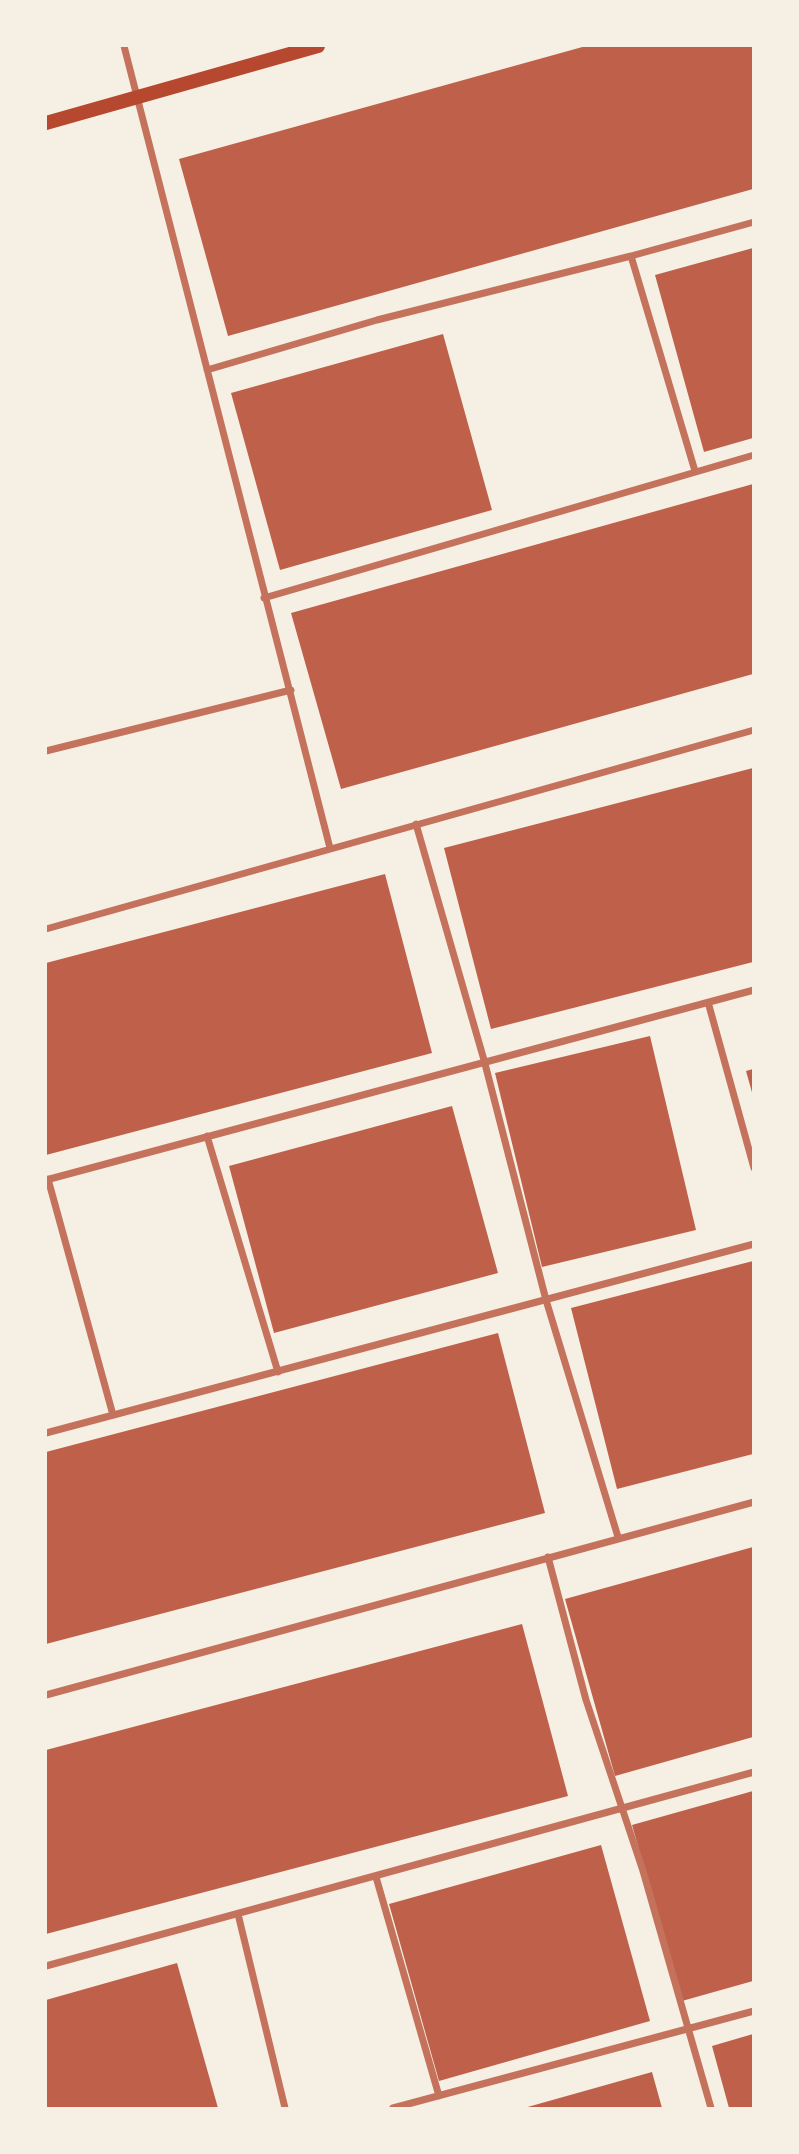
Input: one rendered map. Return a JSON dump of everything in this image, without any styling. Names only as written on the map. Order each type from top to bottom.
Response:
[{"type":"main road","points":[[46,123],[318,46]]},
{"type":"street","points":[[124,46],[330,848]]},
{"type":"street","points":[[208,370],[377,320],[754,222]]},
{"type":"street","points":[[631,256],[695,471]]},
{"type":"street","points":[[264,598],[754,455]]},
{"type":"street","points":[[46,751],[291,690]]},
{"type":"street","points":[[46,929],[754,730]]},
{"type":"street","points":[[416,824],[484,1060],[546,1300],[618,1537]]},
{"type":"street","points":[[113,1415],[47,1180],[484,1060],[754,990]]},
{"type":"street","points":[[708,1002],[754,1168]]},
{"type":"street","points":[[206,1136],[278,1371]]},
{"type":"street","points":[[46,1433],[754,1244]]},
{"type":"street","points":[[46,1695],[754,1502]]},
{"type":"street","points":[[548,1557],[586,1700],[622,1808],[711,2109]]},
{"type":"street","points":[[46,1966],[754,1772]]},
{"type":"street","points":[[376,1877],[439,2096]]},
{"type":"street","points":[[238,1914],[285,2109]]},
{"type":"street","points":[[393,2109],[754,2011]]},
{"type":"building","points":[[586,46],[753,46],[753,189],[228,336],[179,159]]},
{"type":"building","points":[[753,248],[753,438],[704,452],[655,275]]},
{"type":"building","points":[[443,334],[492,510],[280,570],[231,393]]},
{"type":"building","points":[[753,484],[753,674],[341,789],[291,613]]},
{"type":"building","points":[[753,768],[753,962],[491,1029],[444,848]]},
{"type":"building","points":[[385,874],[432,1053],[46,1155],[46,963]]},
{"type":"building","points":[[650,1036],[696,1230],[542,1267],[495,1073]]},
{"type":"building","points":[[753,1069],[753,1096],[746,1071]]},
{"type":"building","points":[[452,1106],[498,1273],[274,1333],[229,1166]]},
{"type":"building","points":[[753,1261],[753,1454],[617,1489],[571,1308]]},
{"type":"building","points":[[498,1333],[545,1513],[46,1644],[46,1452]]},
{"type":"building","points":[[753,1547],[753,1737],[615,1776],[565,1599]]},
{"type":"building","points":[[522,1624],[568,1796],[46,1934],[46,1750]]},
{"type":"building","points":[[753,1791],[753,1981],[682,2001],[632,1825]]},
{"type":"building","points":[[601,1845],[650,2021],[439,2081],[389,1904]]},
{"type":"building","points":[[177,1963],[218,2108],[46,2108],[46,2000]]},
{"type":"building","points":[[753,2034],[753,2108],[729,2108],[712,2046]]},
{"type":"building","points":[[652,2072],[662,2108],[524,2108]]}]
